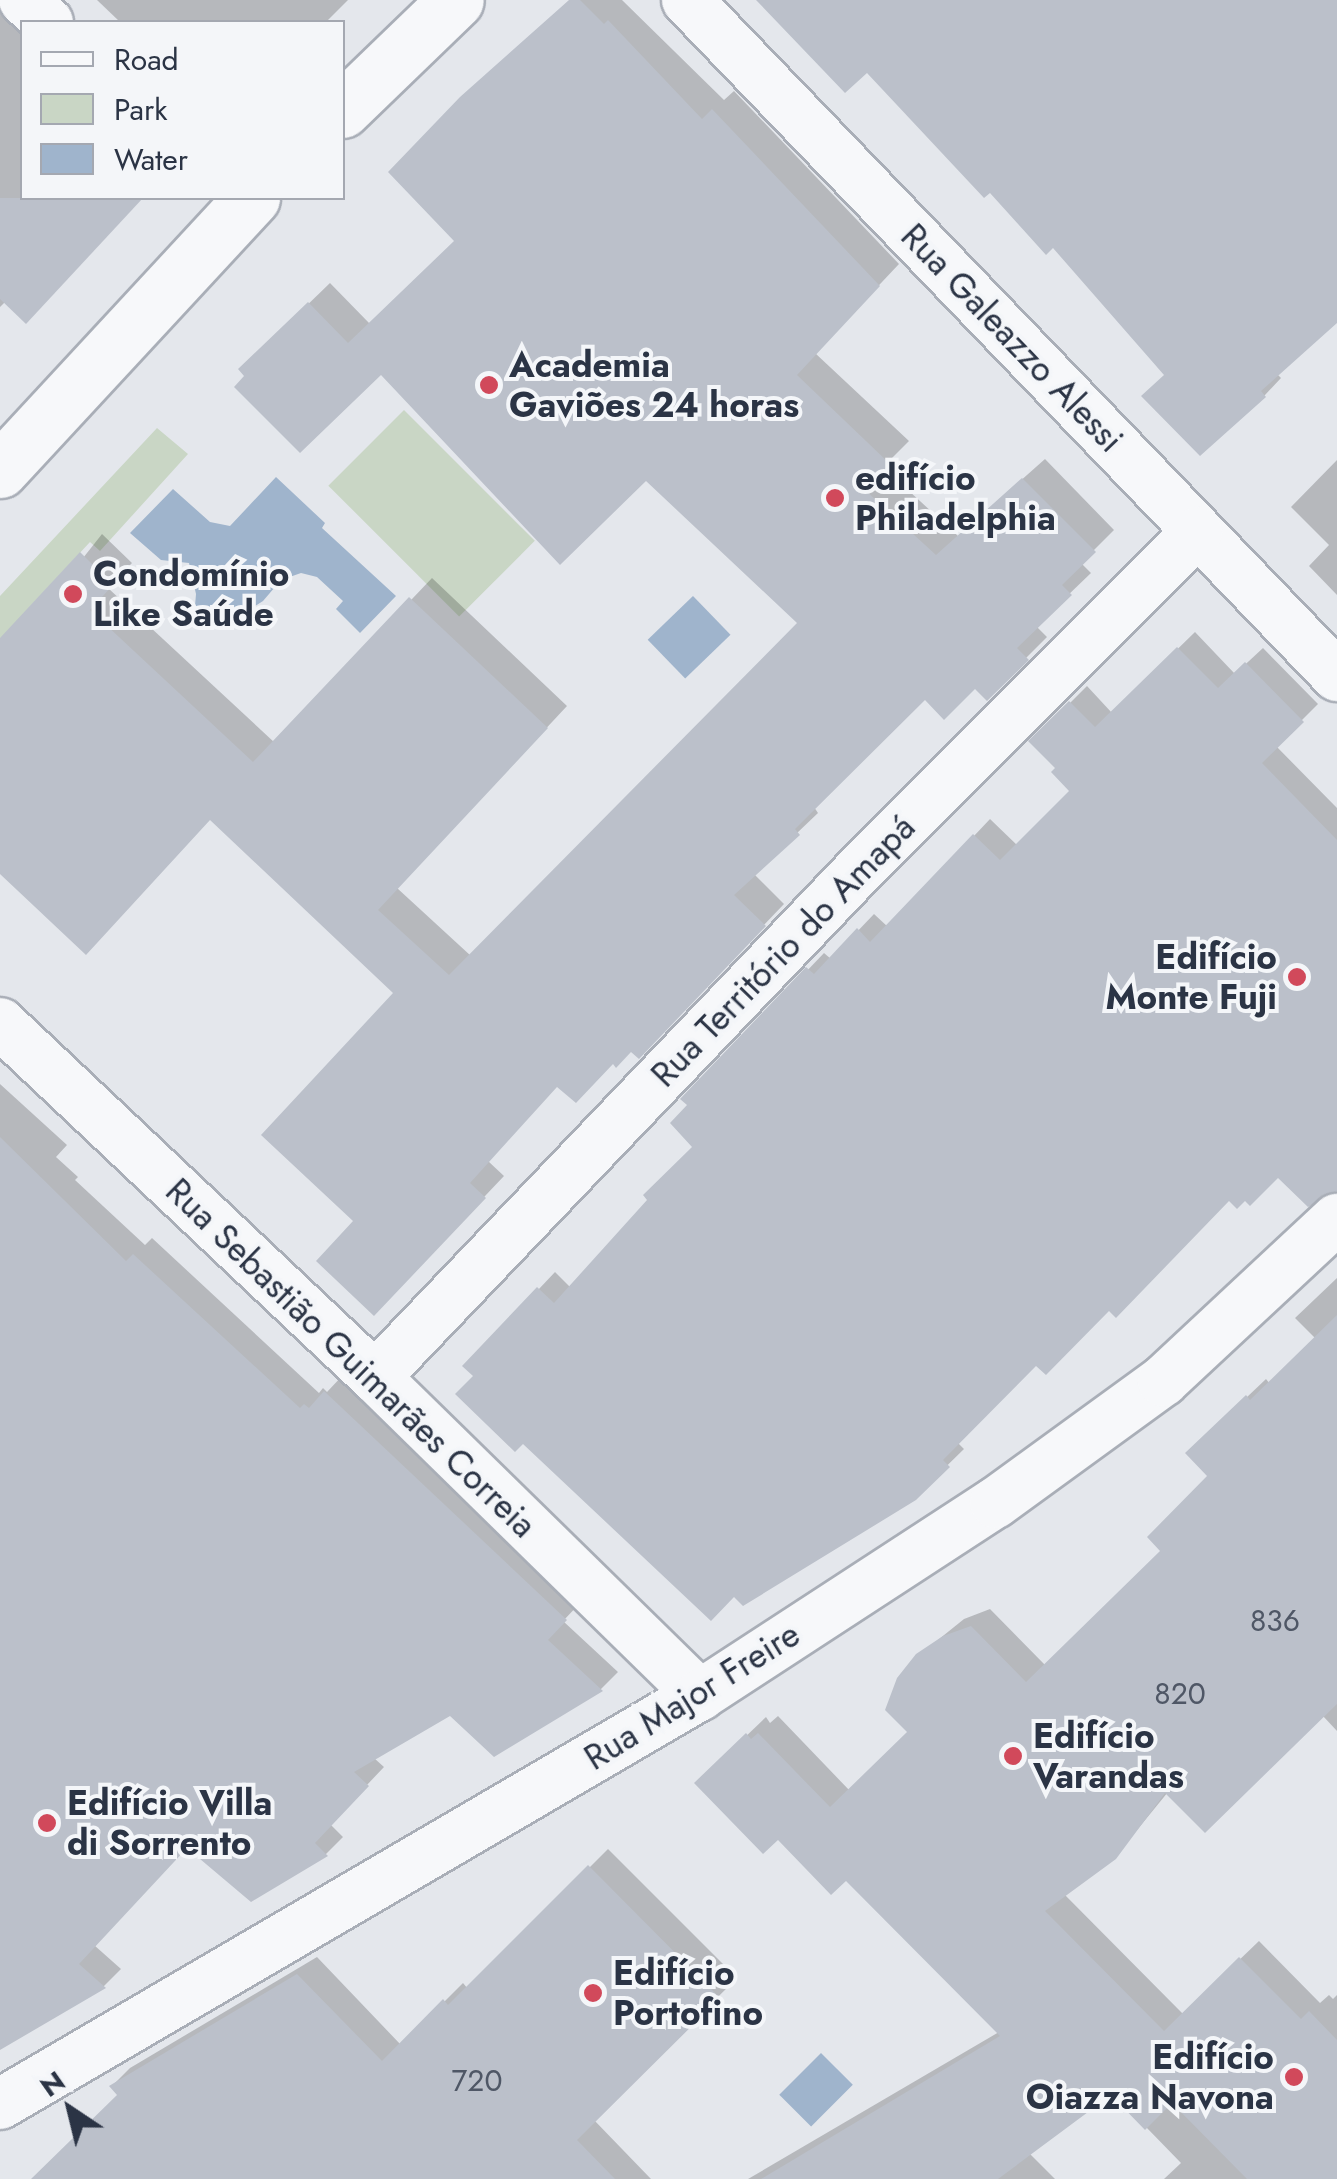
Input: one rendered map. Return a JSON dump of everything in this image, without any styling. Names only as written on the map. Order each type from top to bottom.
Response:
[{"type":"street","points":[[24,0],[46,20]]},
{"type":"street","points":[[345,107],[456,0]]},
{"type":"street","name":"Rua Galeazzo Alessi","points":[[688,0],[1337,676]]},
{"type":"street","points":[[0,470],[242,201]]},
{"type":"street","name":"Rua Território do Amapá","points":[[375,1377],[864,865],[1198,532]]},
{"type":"street","name":"Rua Sebastião Guimarães Correia","points":[[0,1022],[375,1377],[700,1695]]},
{"type":"street","name":"Rua Major Freire","points":[[0,2104],[700,1695],[996,1503],[1162,1380],[1337,1220]]},
{"type":"green space","points":[[404,410],[535,541],[459,616],[328,486]]},
{"type":"green space","points":[[157,428],[188,454],[100,551],[90,542],[24,613],[0,660],[0,596]]},
{"type":"water","points":[[276,477],[325,523],[322,528],[396,596],[360,633],[336,609],[343,601],[317,577],[301,573],[281,580],[263,601],[240,616],[227,621],[194,618],[196,594],[189,563],[161,560],[130,533],[173,489],[210,522],[230,526]]},
{"type":"water","points":[[693,596],[731,635],[685,679],[648,640]]},
{"type":"water","points":[[821,2053],[853,2085],[811,2127],[779,2095]]},
{"type":"building","points":[[569,0],[580,0],[604,24],[608,20],[702,119],[712,109],[880,286],[797,375],[890,464],[865,490],[936,555],[1022,478],[1096,552],[1062,585],[1072,595],[1017,648],[1029,660],[987,701],[975,689],[944,720],[925,700],[795,829],[800,835],[734,895],[766,926],[639,1059],[631,1052],[616,1068],[613,1064],[576,1103],[557,1087],[470,1183],[486,1198],[374,1316],[316,1261],[353,1221],[261,1135],[393,993],[210,820],[86,955],[0,874],[0,638],[80,552],[113,585],[90,610],[253,762],[409,597],[548,728],[378,910],[449,975],[797,623],[646,481],[560,565],[381,375],[300,453],[234,387],[244,376],[238,369],[308,302],[348,343],[454,241],[388,172],[460,97]]},
{"type":"building","points":[[756,0],[1337,0],[1337,323],[1261,391],[1266,397],[1200,456],[1141,396],[1164,375],[1053,248],[1046,255],[990,193],[984,198],[867,73],[845,93]]},
{"type":"building","points":[[0,198],[141,200],[26,324],[0,299]]},
{"type":"building","points":[[1177,647],[1218,688],[1245,662],[1304,722],[1262,763],[1337,840],[1337,1191],[1308,1207],[1278,1178],[1250,1206],[1245,1201],[1237,1209],[1229,1201],[1116,1318],[1109,1311],[1046,1375],[1036,1366],[943,1460],[950,1467],[916,1500],[743,1606],[734,1597],[711,1621],[523,1444],[515,1452],[455,1394],[473,1376],[462,1366],[537,1287],[554,1303],[647,1200],[643,1195],[692,1147],[670,1123],[687,1105],[680,1099],[806,967],[814,974],[857,928],[870,942],[973,834],[1000,860],[1069,791],[1051,772],[1055,768],[1028,741],[1069,701],[1095,727]]},
{"type":"building","points":[[0,1137],[126,1261],[133,1254],[300,1408],[304,1404],[309,1408],[324,1391],[567,1620],[548,1640],[603,1691],[494,1757],[450,1716],[354,1772],[369,1786],[315,1843],[328,1856],[251,1902],[187,1848],[79,1964],[106,1988],[0,2050]]},
{"type":"building","points":[[1337,1315],[1337,1704],[1205,1833],[1165,1793],[1116,1859],[1045,1911],[1164,2031],[1239,1957],[1301,2019],[1309,2011],[1337,2040],[1337,2179],[1247,2179],[1172,2103],[1145,2130],[1111,2095],[998,2179],[761,2179],[1000,2036],[846,1881],[831,1895],[778,1840],[763,1854],[694,1783],[746,1733],[751,1739],[758,1733],[830,1807],[907,1732],[885,1710],[897,1678],[916,1654],[943,1636],[971,1626],[1026,1682],[1160,1551],[1147,1537],[1207,1476],[1185,1453],[1246,1395],[1250,1400]]},
{"type":"building","points":[[588,1865],[720,1998],[577,2140],[615,2179],[31,2179],[117,2095],[109,2086],[297,1974],[382,2061],[443,1999],[448,2005]]},
{"type":"place","name":"Academia Gaviões 24 horas","points":[[489,385]]},
{"type":"place","name":"edifício Philadelphia","points":[[835,498]]},
{"type":"place","name":"Condomínio Like Saúde","points":[[73,594]]},
{"type":"place","name":"Edifício Monte Fuji","points":[[1297,977]]},
{"type":"place","name":"Edifício Varandas","points":[[1013,1756]]},
{"type":"place","name":"Edifício Villa di Sorrento","points":[[47,1823]]},
{"type":"place","name":"Edifício Portofino","points":[[593,1993]]},
{"type":"place","name":"Edifício Oiazza Navona","points":[[1294,2077]]}]
